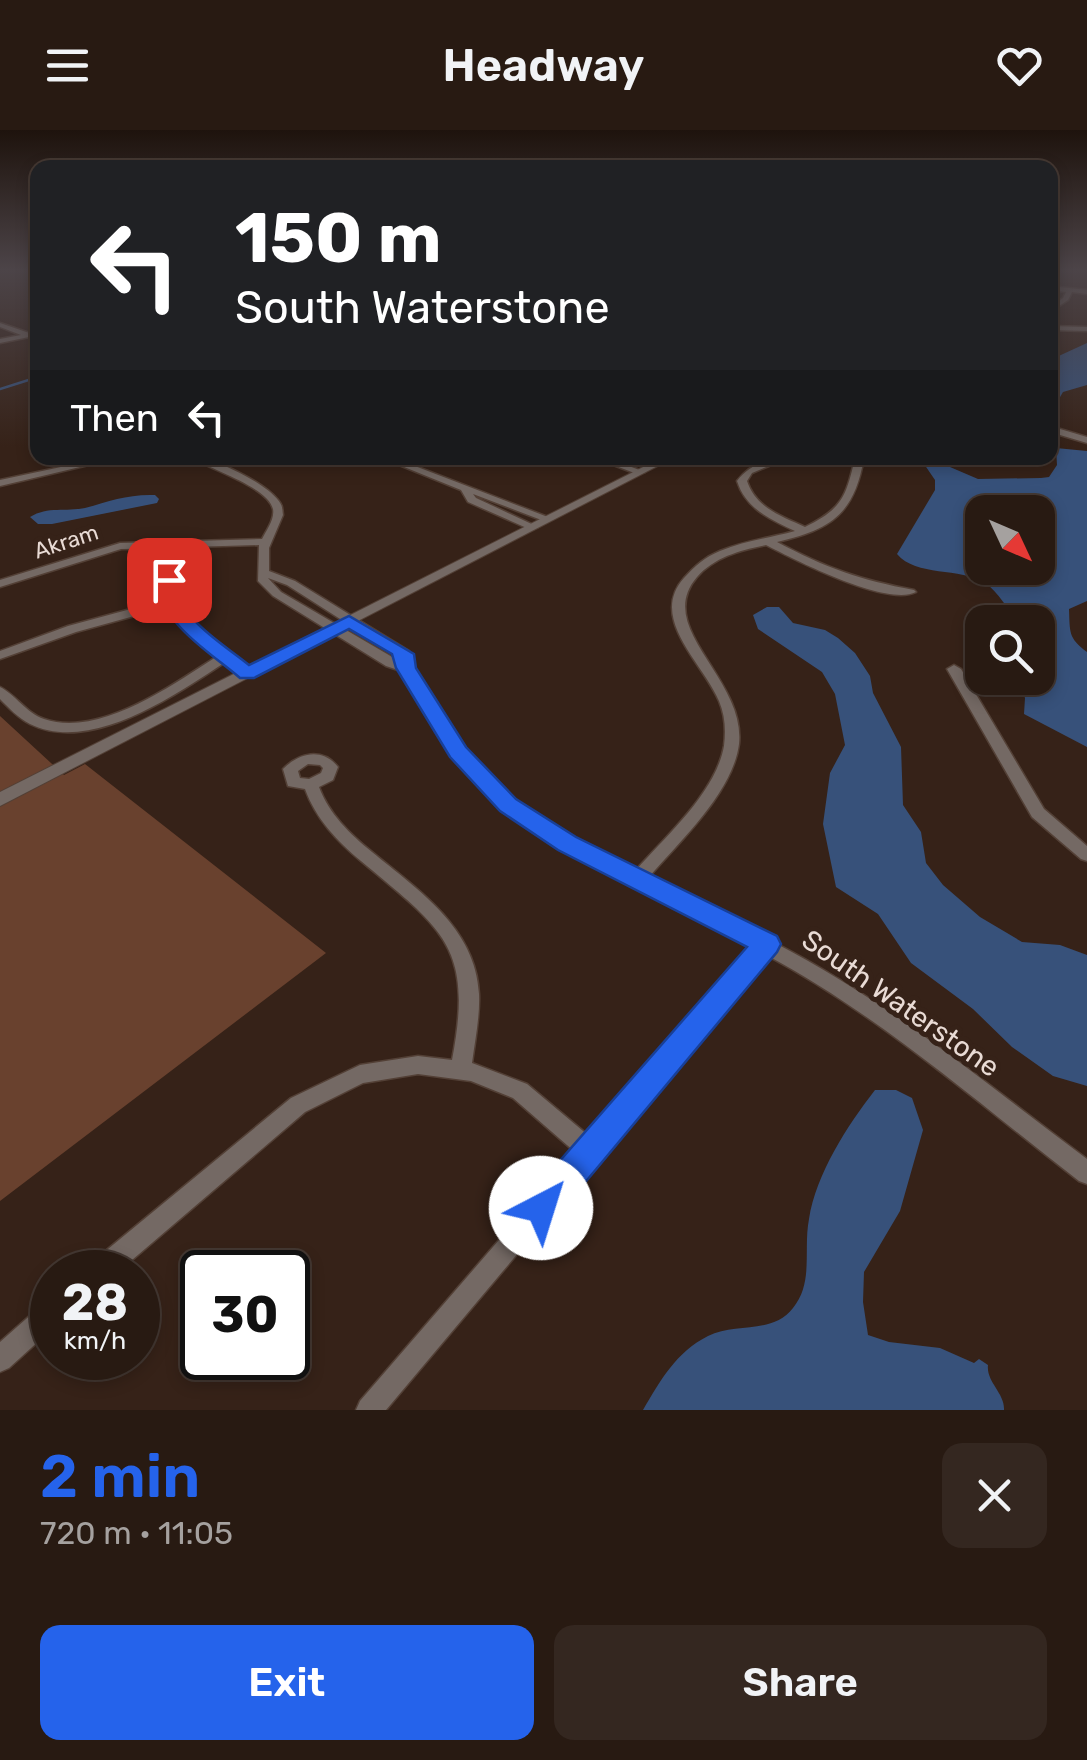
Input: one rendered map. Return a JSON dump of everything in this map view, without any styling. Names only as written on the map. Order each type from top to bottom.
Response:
[{"type":"street","points":[[1058,328],[1087,329]]},
{"type":"street","points":[[0,341],[30,336]]},
{"type":"street","points":[[1058,431],[1087,440]]},
{"type":"street","points":[[0,483],[81,465]]},
{"type":"street","points":[[211,465],[272,498],[278,512],[266,542]]},
{"type":"street","points":[[404,465],[548,519]]},
{"type":"street","points":[[620,465],[640,472]]},
{"type":"street","points":[[0,800],[654,465]]},
{"type":"street","points":[[765,465],[748,471],[742,482],[744,492],[756,506],[804,531]]},
{"type":"street","points":[[638,879],[700,806],[732,743],[733,721],[727,697],[694,651],[679,620],[680,592],[688,579],[711,561],[804,531],[832,516],[851,499],[859,482],[856,465]]},
{"type":"street","points":[[466,490],[472,500],[533,527]]},
{"type":"street","name":"Akram","points":[[0,584],[97,550],[266,542]]},
{"type":"street","name":"South Waterstone","points":[[266,542],[262,579],[276,594],[341,625],[406,668],[458,752],[481,780],[532,823],[767,944],[888,1021],[1087,1173]]},
{"type":"street","points":[[769,542],[806,561],[871,585],[910,592]]},
{"type":"street","points":[[188,543],[169,580],[170,602],[180,616],[247,674]]},
{"type":"street","points":[[0,654],[46,636],[170,602]]},
{"type":"street","points":[[0,691],[20,711],[44,725],[102,722],[162,696],[225,657]]},
{"type":"street","points":[[954,669],[1038,813],[1087,854]]},
{"type":"street","points":[[311,785],[315,800],[339,832],[425,906],[451,933],[461,950],[472,986],[470,1023],[460,1070]]},
{"type":"street","points":[[370,1410],[767,944]]},
{"type":"street","points":[[125,1250],[249,1143],[313,1096],[375,1071],[418,1065],[460,1070],[520,1090],[590,1150]]},
{"type":"street","points":[[0,1359],[30,1332]]},
{"type":"shaded area","points":[[0,716],[64,775],[85,764],[326,953],[0,1201]]},
{"type":"water","points":[[1087,343],[1087,385],[1063,392],[1058,401],[1058,356]]},
{"type":"water","points":[[1058,448],[1087,451],[1087,601],[1069,609],[1071,634],[1087,652],[1087,747],[1024,714],[1024,695],[1055,695],[1055,605],[1006,605],[987,585],[1055,585],[1055,495],[965,495],[965,576],[915,566],[897,554],[935,490],[935,480],[925,465],[945,465],[978,479],[1049,477],[1058,465]]},
{"type":"water","points":[[155,495],[157,503],[52,524],[38,524],[30,517],[128,497]]},
{"type":"water","points":[[767,607],[779,607],[793,623],[825,630],[838,638],[855,653],[870,676],[873,693],[901,747],[903,805],[921,832],[926,863],[943,885],[980,917],[1022,942],[1060,945],[1087,955],[1087,1086],[1053,1076],[1012,1047],[973,1009],[911,963],[878,914],[836,887],[823,824],[830,773],[845,745],[835,694],[822,672],[758,629],[753,615]]},
{"type":"water","points":[[875,1090],[896,1090],[912,1098],[923,1130],[900,1211],[864,1272],[868,1335],[889,1342],[940,1348],[974,1363],[979,1359],[988,1365],[1004,1410],[643,1410],[670,1368],[697,1343],[719,1332],[775,1322],[793,1308],[804,1287],[807,1231],[818,1185],[844,1135]]},
{"type":"waterway","points":[[0,389],[30,380]]},
{"type":"route","points":[[169,580],[171,604],[180,616],[247,674],[349,621],[398,650],[404,654],[406,668],[458,752],[508,805],[567,844],[767,944],[541,1208]]}]
